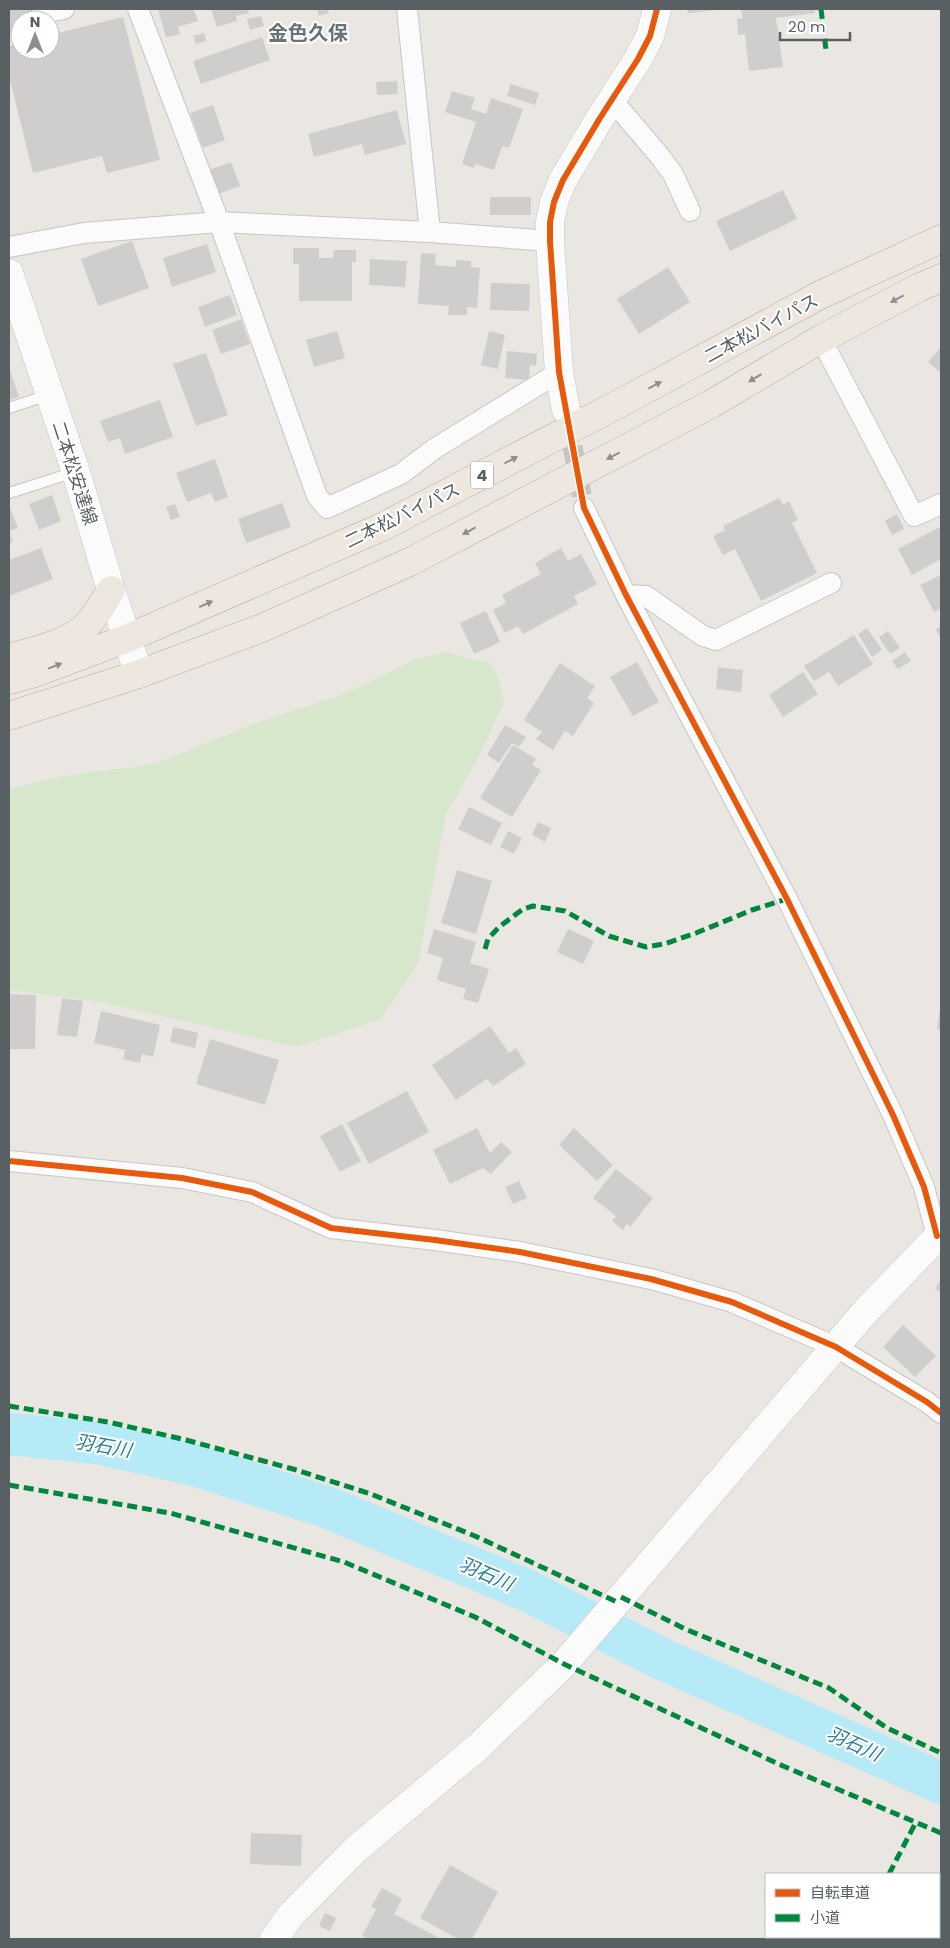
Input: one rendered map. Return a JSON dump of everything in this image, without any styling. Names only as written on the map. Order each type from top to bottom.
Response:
[{"type":"highway","name":"二本松バイパス","points":[[9,680],[35,673],[128,638],[382,527],[628,399],[820,296],[941,238]]},
{"type":"highway","points":[[9,716],[139,674],[262,628],[412,561],[711,404],[821,339],[918,288],[941,278]]},
{"type":"highway","points":[[9,658],[70,638],[84,628],[98,612],[111,590]]},
{"type":"street","points":[[42,9],[43,13],[64,9]]},
{"type":"street","points":[[138,9],[219,222],[316,496],[327,508],[401,474],[434,450],[559,372]]},
{"type":"street","points":[[407,9],[430,232]]},
{"type":"street","points":[[566,410],[559,372],[550,241],[554,202],[563,180],[638,59],[650,36],[657,9]]},
{"type":"street","points":[[612,100],[648,141],[673,174],[690,211]]},
{"type":"street","points":[[9,247],[84,233],[219,222],[430,232],[550,241]]},
{"type":"street","name":"二本松安達線","points":[[9,273],[76,472],[111,590],[139,674]]},
{"type":"street","points":[[821,339],[914,516],[941,504]]},
{"type":"street","points":[[274,1939],[290,1916],[354,1850],[478,1747],[569,1658],[865,1312],[939,1234],[924,1187],[911,1155],[787,899],[626,595],[584,508]]},
{"type":"street","points":[[626,595],[646,596],[703,636],[716,640],[831,583]]},
{"type":"street","points":[[9,1161],[182,1178],[252,1192],[331,1228],[512,1251],[651,1279],[732,1302],[836,1346],[927,1402],[941,1413]]},
{"type":"lane","points":[[9,408],[50,394]]},
{"type":"lane","points":[[9,493],[76,472]]},
{"type":"green space","points":[[448,652],[468,659],[489,662],[497,674],[504,703],[477,760],[446,814],[418,963],[381,1019],[296,1047],[101,1002],[9,990],[9,791],[31,783],[57,778],[157,763],[256,723],[344,694],[419,658]]},
{"type":"building","points":[[9,9],[33,9],[10,10],[9,33]]},
{"type":"building","points":[[158,9],[194,9],[198,21],[178,27],[180,34],[166,37]]},
{"type":"building","points":[[211,9],[248,9],[249,13],[236,16],[237,21],[217,27]]},
{"type":"building","points":[[317,9],[327,9],[329,13],[319,16]]},
{"type":"building","points":[[687,9],[715,9],[716,10],[688,13]]},
{"type":"building","points":[[741,9],[814,9],[815,13],[776,18],[783,67],[749,71],[745,34],[738,35],[737,19],[743,18]]},
{"type":"building","points":[[261,16],[264,26],[250,30],[247,19]]},
{"type":"building","points":[[123,17],[160,160],[107,173],[102,156],[33,173],[9,76],[9,46],[10,60],[60,60],[60,33]]},
{"type":"building","points":[[204,33],[206,41],[196,44],[193,36]]},
{"type":"building","points":[[262,37],[270,60],[201,84],[193,61]]},
{"type":"building","points":[[397,81],[398,94],[377,95],[376,82]]},
{"type":"building","points":[[511,84],[539,93],[535,105],[507,96]]},
{"type":"building","points":[[452,91],[475,98],[471,109],[486,114],[491,98],[523,109],[509,148],[502,146],[494,170],[475,164],[474,168],[462,164],[476,122],[445,112]]},
{"type":"building","points":[[213,105],[225,140],[203,148],[190,113]]},
{"type":"building","points":[[397,110],[406,144],[365,155],[362,144],[314,157],[308,134]]},
{"type":"building","points":[[231,162],[240,186],[218,194],[209,170]]},
{"type":"building","points":[[783,190],[797,219],[730,251],[716,221]]},
{"type":"building","points":[[490,197],[531,197],[531,215],[490,215]]},
{"type":"building","points":[[132,241],[149,288],[98,306],[81,259]]},
{"type":"building","points":[[207,244],[216,272],[172,287],[163,258]]},
{"type":"building","points":[[293,248],[319,248],[319,258],[333,258],[334,250],[356,250],[356,262],[352,262],[352,301],[299,301],[299,264],[293,264]]},
{"type":"building","points":[[421,253],[436,254],[435,265],[456,267],[456,260],[471,261],[471,267],[480,268],[477,308],[467,307],[467,315],[448,315],[449,306],[418,304]]},
{"type":"building","points":[[370,259],[407,261],[405,287],[369,285]]},
{"type":"building","points":[[668,267],[690,302],[639,334],[617,299]]},
{"type":"building","points":[[491,283],[530,284],[529,311],[490,310]]},
{"type":"building","points":[[230,295],[237,315],[205,327],[198,307]]},
{"type":"building","points":[[241,319],[250,344],[221,354],[212,330]]},
{"type":"building","points":[[337,331],[345,358],[314,367],[306,340]]},
{"type":"building","points":[[489,331],[505,335],[498,369],[481,365]]},
{"type":"building","points":[[941,347],[941,373],[928,362]]},
{"type":"building","points":[[507,351],[537,354],[536,366],[530,365],[529,380],[505,378]]},
{"type":"building","points":[[206,353],[228,415],[196,426],[173,364]]},
{"type":"building","points":[[9,367],[19,397],[9,400]]},
{"type":"building","points":[[160,400],[173,437],[125,454],[120,438],[108,442],[100,421]]},
{"type":"building","points":[[215,459],[228,497],[215,502],[211,493],[187,502],[176,473]]},
{"type":"building","points":[[52,495],[61,521],[39,530],[29,504]]},
{"type":"building","points":[[779,498],[783,505],[789,501],[798,520],[792,523],[817,573],[761,601],[735,549],[723,555],[713,536],[725,530],[723,526]]},
{"type":"building","points":[[282,503],[291,527],[246,543],[238,519]]},
{"type":"building","points":[[175,504],[180,517],[171,520],[166,507]]},
{"type":"building","points":[[10,508],[18,528],[9,531],[9,509]]},
{"type":"building","points":[[897,514],[904,529],[892,535],[885,521]]},
{"type":"building","points":[[940,527],[941,559],[912,575],[898,549]]},
{"type":"building","points":[[9,531],[13,542],[9,543]]},
{"type":"building","points":[[41,548],[53,579],[9,596],[9,560]]},
{"type":"building","points":[[561,548],[568,561],[581,554],[597,584],[574,596],[578,604],[523,634],[518,626],[505,633],[493,610],[506,603],[502,595],[541,574],[535,563]]},
{"type":"building","points":[[941,575],[941,608],[934,612],[920,585]]},
{"type":"building","points":[[486,611],[500,642],[474,654],[460,623]]},
{"type":"building","points":[[941,626],[941,640],[936,629]]},
{"type":"building","points":[[867,628],[882,650],[872,657],[858,634]]},
{"type":"building","points":[[888,631],[900,648],[890,654],[879,637]]},
{"type":"building","points":[[854,635],[873,664],[838,686],[829,672],[814,681],[804,666]]},
{"type":"building","points":[[905,652],[911,661],[898,669],[892,661]]},
{"type":"building","points":[[637,662],[659,702],[633,716],[610,677]]},
{"type":"building","points":[[560,663],[595,686],[587,698],[594,703],[573,736],[565,731],[553,750],[536,739],[542,732],[524,720]]},
{"type":"building","points":[[718,667],[743,670],[741,692],[716,689]]},
{"type":"building","points":[[803,672],[818,694],[783,717],[769,695]]},
{"type":"building","points":[[505,725],[526,737],[519,747],[512,743],[499,763],[487,755]]},
{"type":"building","points":[[513,745],[536,759],[532,765],[541,770],[512,817],[480,798]]},
{"type":"building","points":[[469,807],[502,823],[491,845],[458,829]]},
{"type":"building","points":[[538,822],[551,828],[545,842],[532,835]]},
{"type":"building","points":[[508,831],[522,838],[514,854],[500,847]]},
{"type":"building","points":[[457,870],[492,881],[476,934],[441,923]]},
{"type":"building","points":[[434,929],[476,942],[470,963],[489,969],[478,1003],[463,999],[466,989],[437,980],[443,958],[427,953]]},
{"type":"building","points":[[568,929],[594,941],[583,964],[557,952]]},
{"type":"building","points":[[9,994],[36,995],[35,1049],[9,1049]]},
{"type":"building","points":[[62,998],[83,1001],[77,1037],[57,1035]]},
{"type":"building","points":[[941,1009],[941,1030],[937,1029]]},
{"type":"building","points":[[101,1011],[160,1025],[153,1057],[142,1054],[140,1063],[123,1059],[125,1050],[94,1043]]},
{"type":"building","points":[[490,1026],[509,1053],[516,1048],[526,1064],[493,1086],[487,1079],[456,1100],[432,1065]]},
{"type":"building","points":[[173,1027],[198,1033],[195,1048],[170,1042]]},
{"type":"building","points":[[210,1039],[279,1060],[265,1105],[196,1084]]},
{"type":"building","points":[[407,1091],[429,1132],[369,1164],[347,1123]]},
{"type":"building","points":[[342,1124],[361,1161],[340,1172],[320,1136]]},
{"type":"building","points":[[477,1128],[490,1153],[501,1142],[512,1152],[491,1174],[483,1168],[450,1184],[433,1150]]},
{"type":"building","points":[[574,1128],[613,1165],[597,1181],[559,1145]]},
{"type":"building","points":[[616,1169],[653,1198],[630,1227],[627,1224],[623,1230],[612,1221],[616,1216],[593,1198]]},
{"type":"building","points":[[519,1181],[527,1198],[513,1204],[505,1187]]},
{"type":"building","points":[[941,1279],[941,1293],[935,1289]]},
{"type":"building","points":[[903,1325],[936,1356],[915,1377],[883,1347]]},
{"type":"building","points":[[251,1833],[302,1835],[301,1866],[250,1864]]},
{"type":"building","points":[[450,1865],[498,1892],[472,1939],[458,1939],[420,1918]]},
{"type":"building","points":[[382,1888],[402,1899],[394,1914],[441,1939],[369,1939],[362,1936],[376,1909],[371,1907]]},
{"type":"building","points":[[325,1913],[336,1918],[330,1931],[319,1926]]},
{"type":"waterway","name":"羽石川","points":[[9,1434],[97,1443],[194,1465],[326,1507],[526,1590],[662,1659],[941,1783]]},
{"type":"tunnel","points":[[567,417],[584,508]]},
{"type":"marked path","points":[[821,9],[826,50]]},
{"type":"marked path","points":[[485,949],[488,939],[499,927],[523,909],[533,906],[565,911],[609,936],[646,947],[664,944],[752,910],[787,899]]},
{"type":"marked path","points":[[9,1406],[108,1422],[186,1440],[293,1469],[371,1494],[475,1536],[617,1602]]},
{"type":"marked path","points":[[9,1485],[170,1513],[344,1562],[475,1617],[564,1664],[783,1766],[941,1833]]},
{"type":"marked path","points":[[621,1597],[685,1629],[829,1688],[887,1728],[941,1753]]},
{"type":"marked path","points":[[890,1873],[916,1822]]},
{"type":"cycle path","points":[[657,9],[650,36],[638,59],[563,180],[554,202],[550,222],[559,372],[584,508],[626,595],[787,899],[893,1115],[924,1187],[937,1236]]},
{"type":"cycle path","points":[[9,1161],[182,1178],[252,1192],[331,1228],[520,1252],[651,1279],[732,1302],[836,1347],[927,1402],[941,1413]]},
{"type":"district","name":"金色久保","points":[[308,33]]}]
